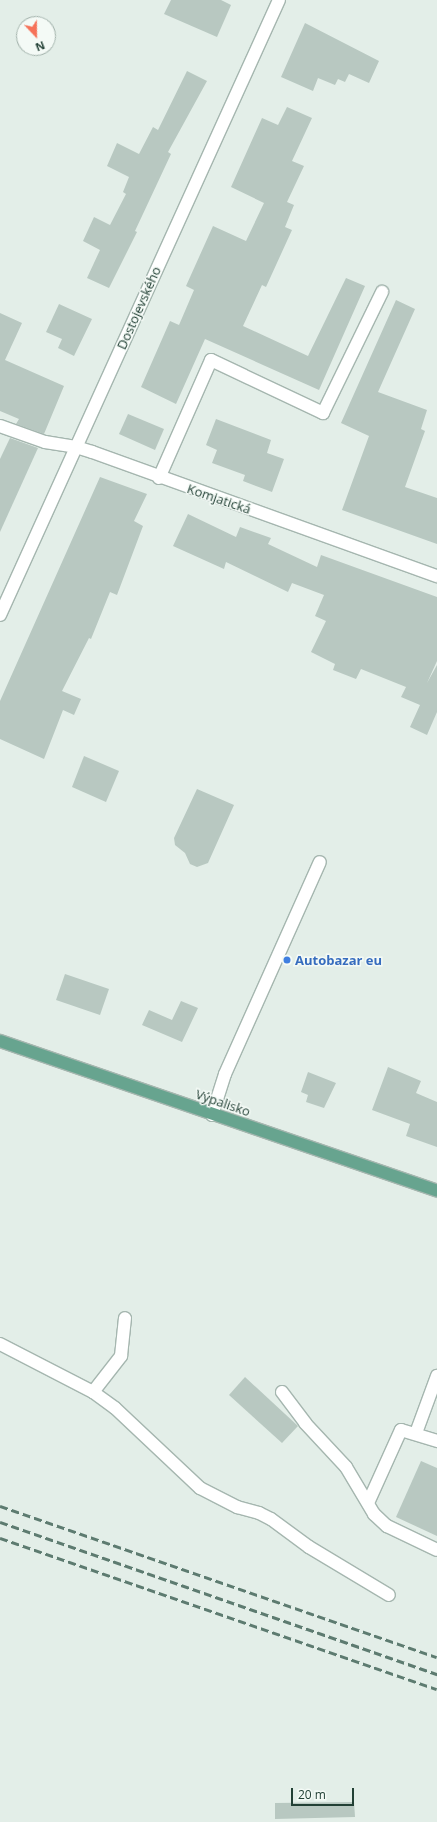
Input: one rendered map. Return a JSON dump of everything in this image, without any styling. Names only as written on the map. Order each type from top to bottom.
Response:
[{"type":"main road","name":"Výpalisko","points":[[0,1042],[437,1191]]},
{"type":"street","name":"Dostojevského","points":[[0,615],[279,0]]},
{"type":"street","points":[[159,478],[212,360],[323,413],[382,292]]},
{"type":"street","name":"Komjatická","points":[[0,426],[45,442],[76,447],[159,478],[436,572]]},
{"type":"street","points":[[212,1115],[225,1074],[320,862]]},
{"type":"street","points":[[93,1392],[121,1356],[125,1318]]},
{"type":"street","points":[[0,1344],[93,1392],[115,1408],[200,1488],[237,1508],[259,1513],[271,1519],[309,1547],[389,1595]]},
{"type":"street","points":[[416,1433],[437,1376]]},
{"type":"street","points":[[282,1392],[305,1423],[346,1467],[368,1503],[387,1526],[437,1550]]},
{"type":"street","points":[[368,1503],[401,1430],[416,1433],[437,1441]]},
{"type":"building","points":[[171,0],[221,0],[231,5],[217,37],[164,14]]},
{"type":"building","points":[[305,23],[379,61],[369,83],[349,74],[345,82],[338,79],[335,85],[318,78],[313,91],[281,77]]},
{"type":"building","points":[[187,71],[207,81],[168,152],[171,154],[135,231],[137,232],[109,288],[87,278],[100,250],[83,241],[94,217],[110,225],[126,194],[123,192],[129,177],[107,166],[117,143],[139,154],[153,127],[158,130]]},
{"type":"building","points":[[287,107],[312,118],[292,161],[304,166],[287,202],[294,205],[285,227],[292,230],[266,287],[262,285],[243,326],[308,356],[346,278],[365,286],[319,390],[205,339],[176,404],[141,387],[170,321],[179,325],[194,290],[186,286],[213,226],[246,241],[264,203],[231,187],[262,118],[278,125]]},
{"type":"building","points":[[396,300],[415,309],[378,392],[427,410],[421,429],[425,431],[405,487],[437,498],[437,544],[342,510],[369,436],[341,423]]},
{"type":"building","points":[[59,304],[92,319],[74,356],[58,348],[62,339],[46,332]]},
{"type":"building","points":[[0,313],[22,323],[5,360],[64,386],[44,434],[16,424],[19,419],[0,411]]},
{"type":"building","points":[[128,414],[164,429],[155,450],[119,434]]},
{"type":"building","points":[[216,419],[271,440],[267,453],[284,459],[272,492],[243,481],[245,475],[212,463],[217,450],[206,445]]},
{"type":"building","points":[[10,438],[38,448],[0,532],[0,459]]},
{"type":"building","points":[[100,477],[147,494],[134,521],[143,526],[117,595],[110,592],[91,639],[89,638],[62,691],[81,699],[74,715],[63,710],[44,759],[0,739],[0,701]]},
{"type":"building","points":[[188,514],[236,537],[240,527],[271,538],[268,544],[317,567],[321,555],[437,597],[437,661],[427,683],[437,665],[437,712],[427,735],[410,727],[420,705],[401,697],[406,687],[361,669],[356,679],[333,670],[335,664],[311,652],[326,621],[315,616],[324,595],[292,583],[288,592],[226,562],[224,569],[173,546]]},
{"type":"building","points":[[84,756],[119,771],[106,802],[72,787]]},
{"type":"building","points":[[197,789],[234,805],[208,863],[197,867],[190,864],[185,853],[175,845],[174,838]]},
{"type":"building","points":[[65,974],[109,989],[100,1015],[56,1000]]},
{"type":"building","points":[[181,1001],[198,1008],[182,1042],[142,1025],[149,1010],[172,1020]]},
{"type":"building","points":[[388,1067],[421,1081],[416,1093],[437,1102],[437,1147],[406,1136],[410,1124],[372,1110]]},
{"type":"building","points":[[308,1072],[336,1083],[324,1108],[306,1102],[308,1095],[301,1092]]},
{"type":"building","points":[[245,1377],[298,1426],[282,1443],[229,1395]]},
{"type":"building","points":[[421,1461],[437,1468],[437,1536],[396,1517]]},
{"type":"building","points":[[354,1802],[355,1817],[275,1819],[275,1803]]},
{"type":"railway","points":[[0,1506],[437,1657]]},
{"type":"railway","points":[[0,1522],[437,1674]]},
{"type":"railway","points":[[0,1538],[437,1689]]},
{"type":"place","name":"Autobazar eu","points":[[287,960]]}]
